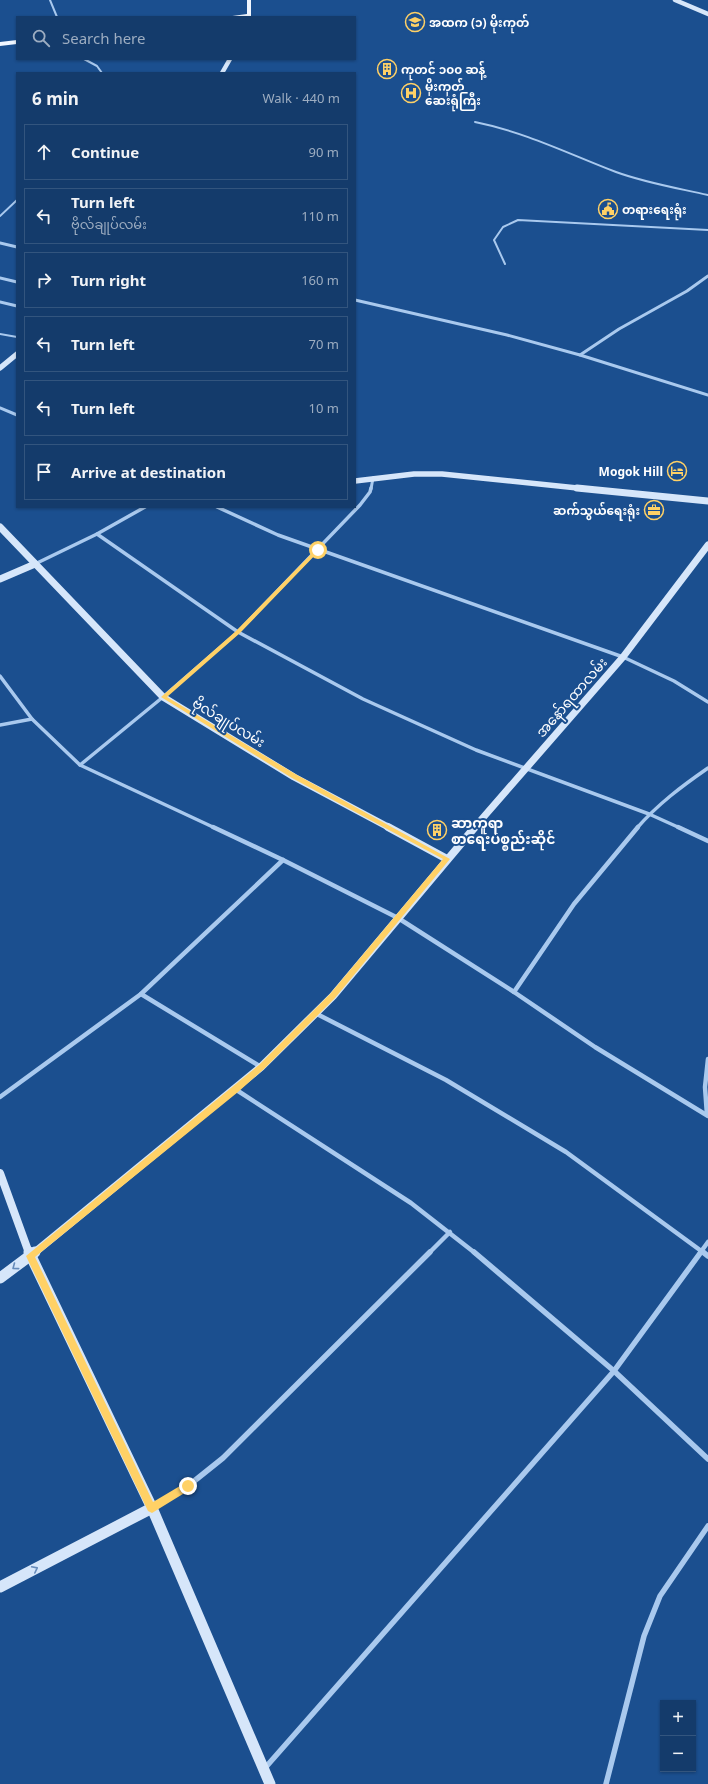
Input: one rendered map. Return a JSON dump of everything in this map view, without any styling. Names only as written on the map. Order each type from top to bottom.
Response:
[{"type":"main road","points":[[249,0],[249,14]]},
{"type":"main road","points":[[675,0],[708,14]]},
{"type":"main road","points":[[249,14],[254,5]]},
{"type":"main road","points":[[235,16],[249,14]]},
{"type":"main road","points":[[0,44],[16,42]]},
{"type":"main road","points":[[223,72],[229,60]]},
{"type":"main road","points":[[0,368],[16,355]]},
{"type":"main road","points":[[356,481],[414,474],[442,474],[708,500]]},
{"type":"main road","name":"ဗိုလ်‌ချုပ်‌လမ်း","points":[[0,527],[163,697],[294,777],[447,859]]},
{"type":"main road","name":"အ‌နော်‌ရထာလမ်း","points":[[0,1278],[30,1256],[235,1090],[261,1067],[333,996],[524,769],[624,657],[708,545]]},
{"type":"main road","points":[[0,579],[35,564]]},
{"type":"main road","points":[[0,1173],[30,1256],[152,1508],[270,1784]]},
{"type":"main road","points":[[0,1587],[152,1508]]},
{"type":"street","points":[[50,0],[57,16]]},
{"type":"street","points":[[86,60],[97,66],[101,72]]},
{"type":"street","points":[[475,122],[519,134],[618,173],[655,184],[708,195]]},
{"type":"street","points":[[0,216],[16,201]]},
{"type":"street","points":[[0,242],[16,247]]},
{"type":"street","points":[[580,355],[619,329],[687,291],[708,276]]},
{"type":"street","points":[[0,278],[16,282]]},
{"type":"street","points":[[356,300],[506,335],[580,355],[708,395]]},
{"type":"street","points":[[0,302],[16,306]]},
{"type":"street","points":[[0,408],[16,415]]},
{"type":"street","points":[[80,765],[163,697],[238,632],[360,505],[370,492],[373,478]]},
{"type":"street","points":[[35,564],[96,534],[143,508]]},
{"type":"street","points":[[219,508],[278,536],[624,657],[674,681],[708,702]]},
{"type":"street","points":[[96,534],[238,632],[363,699],[476,750],[649,814],[708,841]]},
{"type":"street","points":[[0,676],[32,719],[80,765],[283,860],[398,918],[514,992],[596,1047],[707,1116]]},
{"type":"street","points":[[0,725],[32,719]]},
{"type":"street","points":[[514,992],[574,904],[649,814],[677,789],[708,768]]},
{"type":"street","points":[[0,1098],[141,994],[283,860]]},
{"type":"street","points":[[141,994],[261,1067]]},
{"type":"street","points":[[315,1013],[446,1080],[566,1152],[708,1256]]},
{"type":"street","points":[[707,1116],[704,1095],[708,1058]]},
{"type":"street","points":[[235,1090],[411,1203],[450,1232],[614,1371],[708,1460]]},
{"type":"street","points":[[152,1508],[188,1486],[223,1458],[450,1232]]},
{"type":"street","points":[[264,1769],[614,1371],[708,1242]]},
{"type":"street","points":[[606,1784],[644,1636],[660,1596],[708,1526]]},
{"type":"lane","points":[[504,264],[494,240],[496,235],[504,226],[518,220],[708,230]]},
{"type":"lane","points":[[0,334],[16,337]]},
{"type":"place","name":"အထက (၁) မိုးကုတ်","points":[[415,22]]},
{"type":"place","name":"ကုတင် ၁၀၀ ဆန့်","points":[[387,69]]},
{"type":"place","name":"မိုးကုတ်‌ ‌ဆေးရုံကြီး","points":[[411,93]]},
{"type":"place","name":"တရားရေးရုံး","points":[[608,209]]},
{"type":"place","name":"Mogok Hill","points":[[677,471]]},
{"type":"place","name":"ဆက်သွယ်ရေးရုံး","points":[[654,510]]},
{"type":"place","name":"ဆာကူရာ စာရေးပစ္စည်းဆိုင်","points":[[437,830]]},
{"type":"route","points":[[188,1486],[152,1508],[30,1256],[235,1090],[261,1067],[333,996],[447,859],[294,777],[163,697],[238,632],[318,550]]}]
